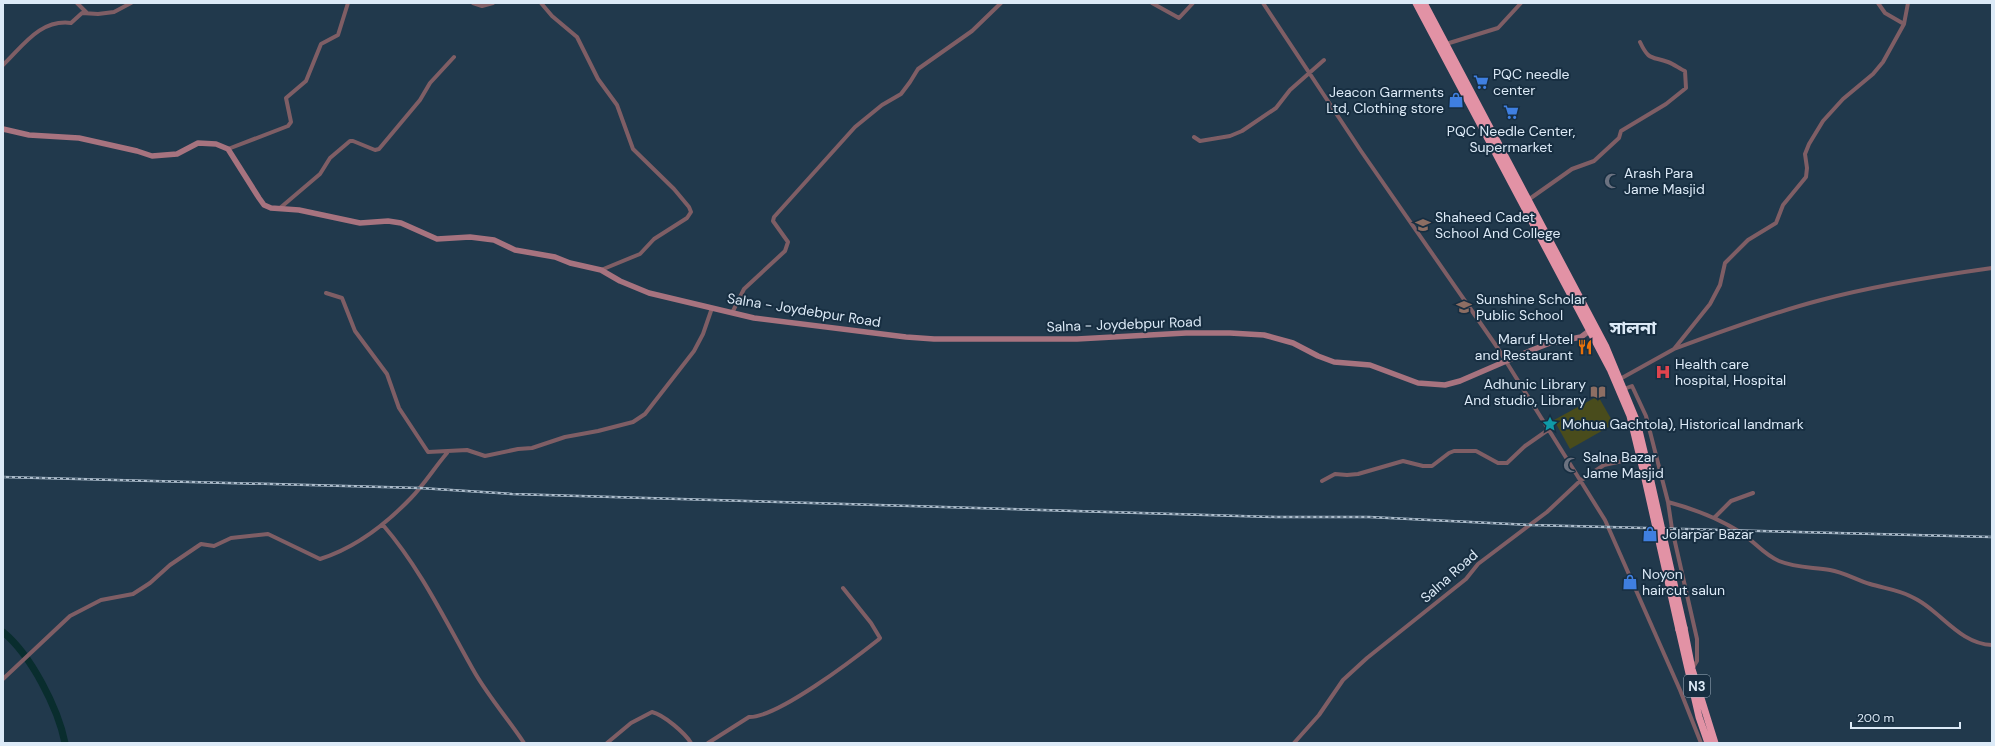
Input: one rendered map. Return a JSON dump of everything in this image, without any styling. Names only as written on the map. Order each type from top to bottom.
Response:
[{"type":"highway","name":"N3","points":[[1416,3],[1610,370],[1630,416],[1641,457],[1646,469]]},
{"type":"highway","name":"N3","points":[[1424,3],[1606,347],[1637,422],[1682,629],[1692,669],[1715,743]]},
{"type":"highway","name":"N3","points":[[1682,629],[1699,717],[1708,743]]},
{"type":"main road","points":[[3,129],[29,135],[79,138],[137,151],[152,156],[176,154],[198,143],[208,142],[228,149]]},
{"type":"main road","name":"Salna - Joydebpur Road","points":[[228,149],[264,205],[271,208],[335,216],[360,222],[388,221],[401,223],[437,239],[458,237],[494,240],[515,250],[555,257],[570,263],[601,270],[620,281],[649,293],[732,313],[806,326],[934,339],[1077,339],[1194,333],[1264,335],[1293,343],[1334,362],[1370,365],[1418,383],[1445,386],[1460,381],[1504,360],[1550,343],[1581,337],[1589,331]]},
{"type":"street","points":[[77,3],[87,13]]},
{"type":"street","points":[[3,65],[37,30],[58,22],[71,22],[82,13],[98,14],[114,12],[131,3]]},
{"type":"street","points":[[228,149],[288,126],[291,122],[286,98],[306,81],[321,44],[338,35],[348,3]]},
{"type":"street","points":[[473,3],[482,6],[493,3]]},
{"type":"street","points":[[541,3],[552,16],[577,37],[598,79],[617,105],[633,149],[674,189],[689,207],[691,212],[687,218],[654,239],[640,254],[601,270]]},
{"type":"street","points":[[732,313],[744,289],[785,251],[788,245],[774,221],[774,217],[855,127],[906,89],[918,69],[972,32],[1002,3]]},
{"type":"street","points":[[1152,3],[1179,18],[1193,3]]},
{"type":"street","points":[[1263,3],[1365,158],[1498,348],[1504,360],[1605,520],[1680,690],[1701,743]]},
{"type":"street","points":[[1446,44],[1498,28],[1521,3]]},
{"type":"street","points":[[1878,3],[1886,13],[1904,24]]},
{"type":"street","points":[[1674,349],[1710,304],[1720,285],[1725,263],[1748,240],[1776,223],[1783,205],[1806,178],[1807,168],[1805,154],[1823,121],[1843,99],[1873,74],[1883,62],[1904,24],[1908,3]]},
{"type":"street","points":[[1528,200],[1572,169],[1594,161],[1619,138],[1621,131],[1666,104],[1686,88],[1685,71],[1669,62],[1655,60],[1645,52],[1640,42]]},
{"type":"street","points":[[280,208],[320,174],[330,158],[350,141],[353,140],[375,150],[379,148],[420,100],[430,82],[454,56]]},
{"type":"street","points":[[1194,137],[1200,141],[1230,136],[1242,131],[1276,108],[1290,90],[1324,60]]},
{"type":"street","points":[[1620,379],[1674,349],[1822,299],[1923,278],[1992,268]]},
{"type":"street","points":[[326,293],[342,298],[355,331],[387,374],[398,408],[412,426],[422,446],[428,452],[447,453],[458,450],[467,450],[485,456],[518,449],[532,448],[565,437],[598,431],[633,422],[644,414],[694,351],[704,334],[712,308]]},
{"type":"street","points":[[1624,389],[1632,386],[1643,409],[1668,502],[1672,529],[1697,638],[1696,661],[1692,669]]},
{"type":"street","points":[[1322,482],[1335,474],[1358,474],[1403,461],[1423,466],[1432,466],[1448,453],[1454,451],[1476,451],[1498,463],[1507,463],[1531,441],[1548,430]]},
{"type":"street","points":[[3,679],[21,664],[70,616],[101,600],[133,594],[201,544],[214,546],[231,538],[268,534],[320,559],[355,543],[383,525],[411,498],[447,453]]},
{"type":"street","name":"Salna Road","points":[[1294,743],[1319,715],[1343,680],[1367,658],[1466,579],[1478,564],[1547,512],[1580,481],[1604,465],[1641,457]]},
{"type":"street","points":[[1714,518],[1732,501],[1753,493]]},
{"type":"street","points":[[1668,502],[1714,518],[1741,533],[1765,553],[1778,561],[1807,568],[1830,570],[1909,595],[1944,619],[1953,629],[1976,641],[1992,644]]},
{"type":"street","points":[[383,525],[406,555],[438,604],[475,673],[524,743]]},
{"type":"street","points":[[708,743],[749,716],[756,717],[769,712],[806,691],[846,665],[880,638],[871,623],[843,588]]},
{"type":"street","points":[[607,743],[632,723],[652,712],[660,714],[688,737],[691,743]]},
{"type":"green space","points":[[1598,396],[1614,424],[1570,449],[1554,420]]},
{"type":"waterway","points":[[3,632],[24,654],[42,683],[56,714],[65,743]]},
{"type":"railway","points":[[3,477],[420,488],[512,494],[1276,517],[1369,517],[1531,525],[1992,537]]},
{"type":"place","name":"PQC needle center","points":[[1481,82]]},
{"type":"place","name":"Jeacon Garments Ltd, Clothing store","points":[[1456,100]]},
{"type":"place","name":"PQC Needle Center, Supermarket","points":[[1511,112]]},
{"type":"place","name":"Arash Para Jame Masjid","points":[[1612,181]]},
{"type":"place","name":"Shaheed Cadet School And College","points":[[1423,225]]},
{"type":"place","name":"Sunshine Scholar Public School","points":[[1464,307]]},
{"type":"place","name":"Maruf Hotel and Restaurant","points":[[1585,347]]},
{"type":"place","name":"Health care hospital, Hospital","points":[[1663,372]]},
{"type":"place","name":"Adhunic Library And studio, Library","points":[[1598,392]]},
{"type":"place","name":"Mohua Gachtola), Historical landmark","points":[[1550,424]]},
{"type":"place","name":"Salna Bazar Jame Masjid","points":[[1571,465]]},
{"type":"place","name":"Jolarpar Bazar","points":[[1650,534]]},
{"type":"place","name":"Noyon haircut salun","points":[[1630,582]]},
{"type":"district","name":"সালনা","points":[[1633,328]]}]
